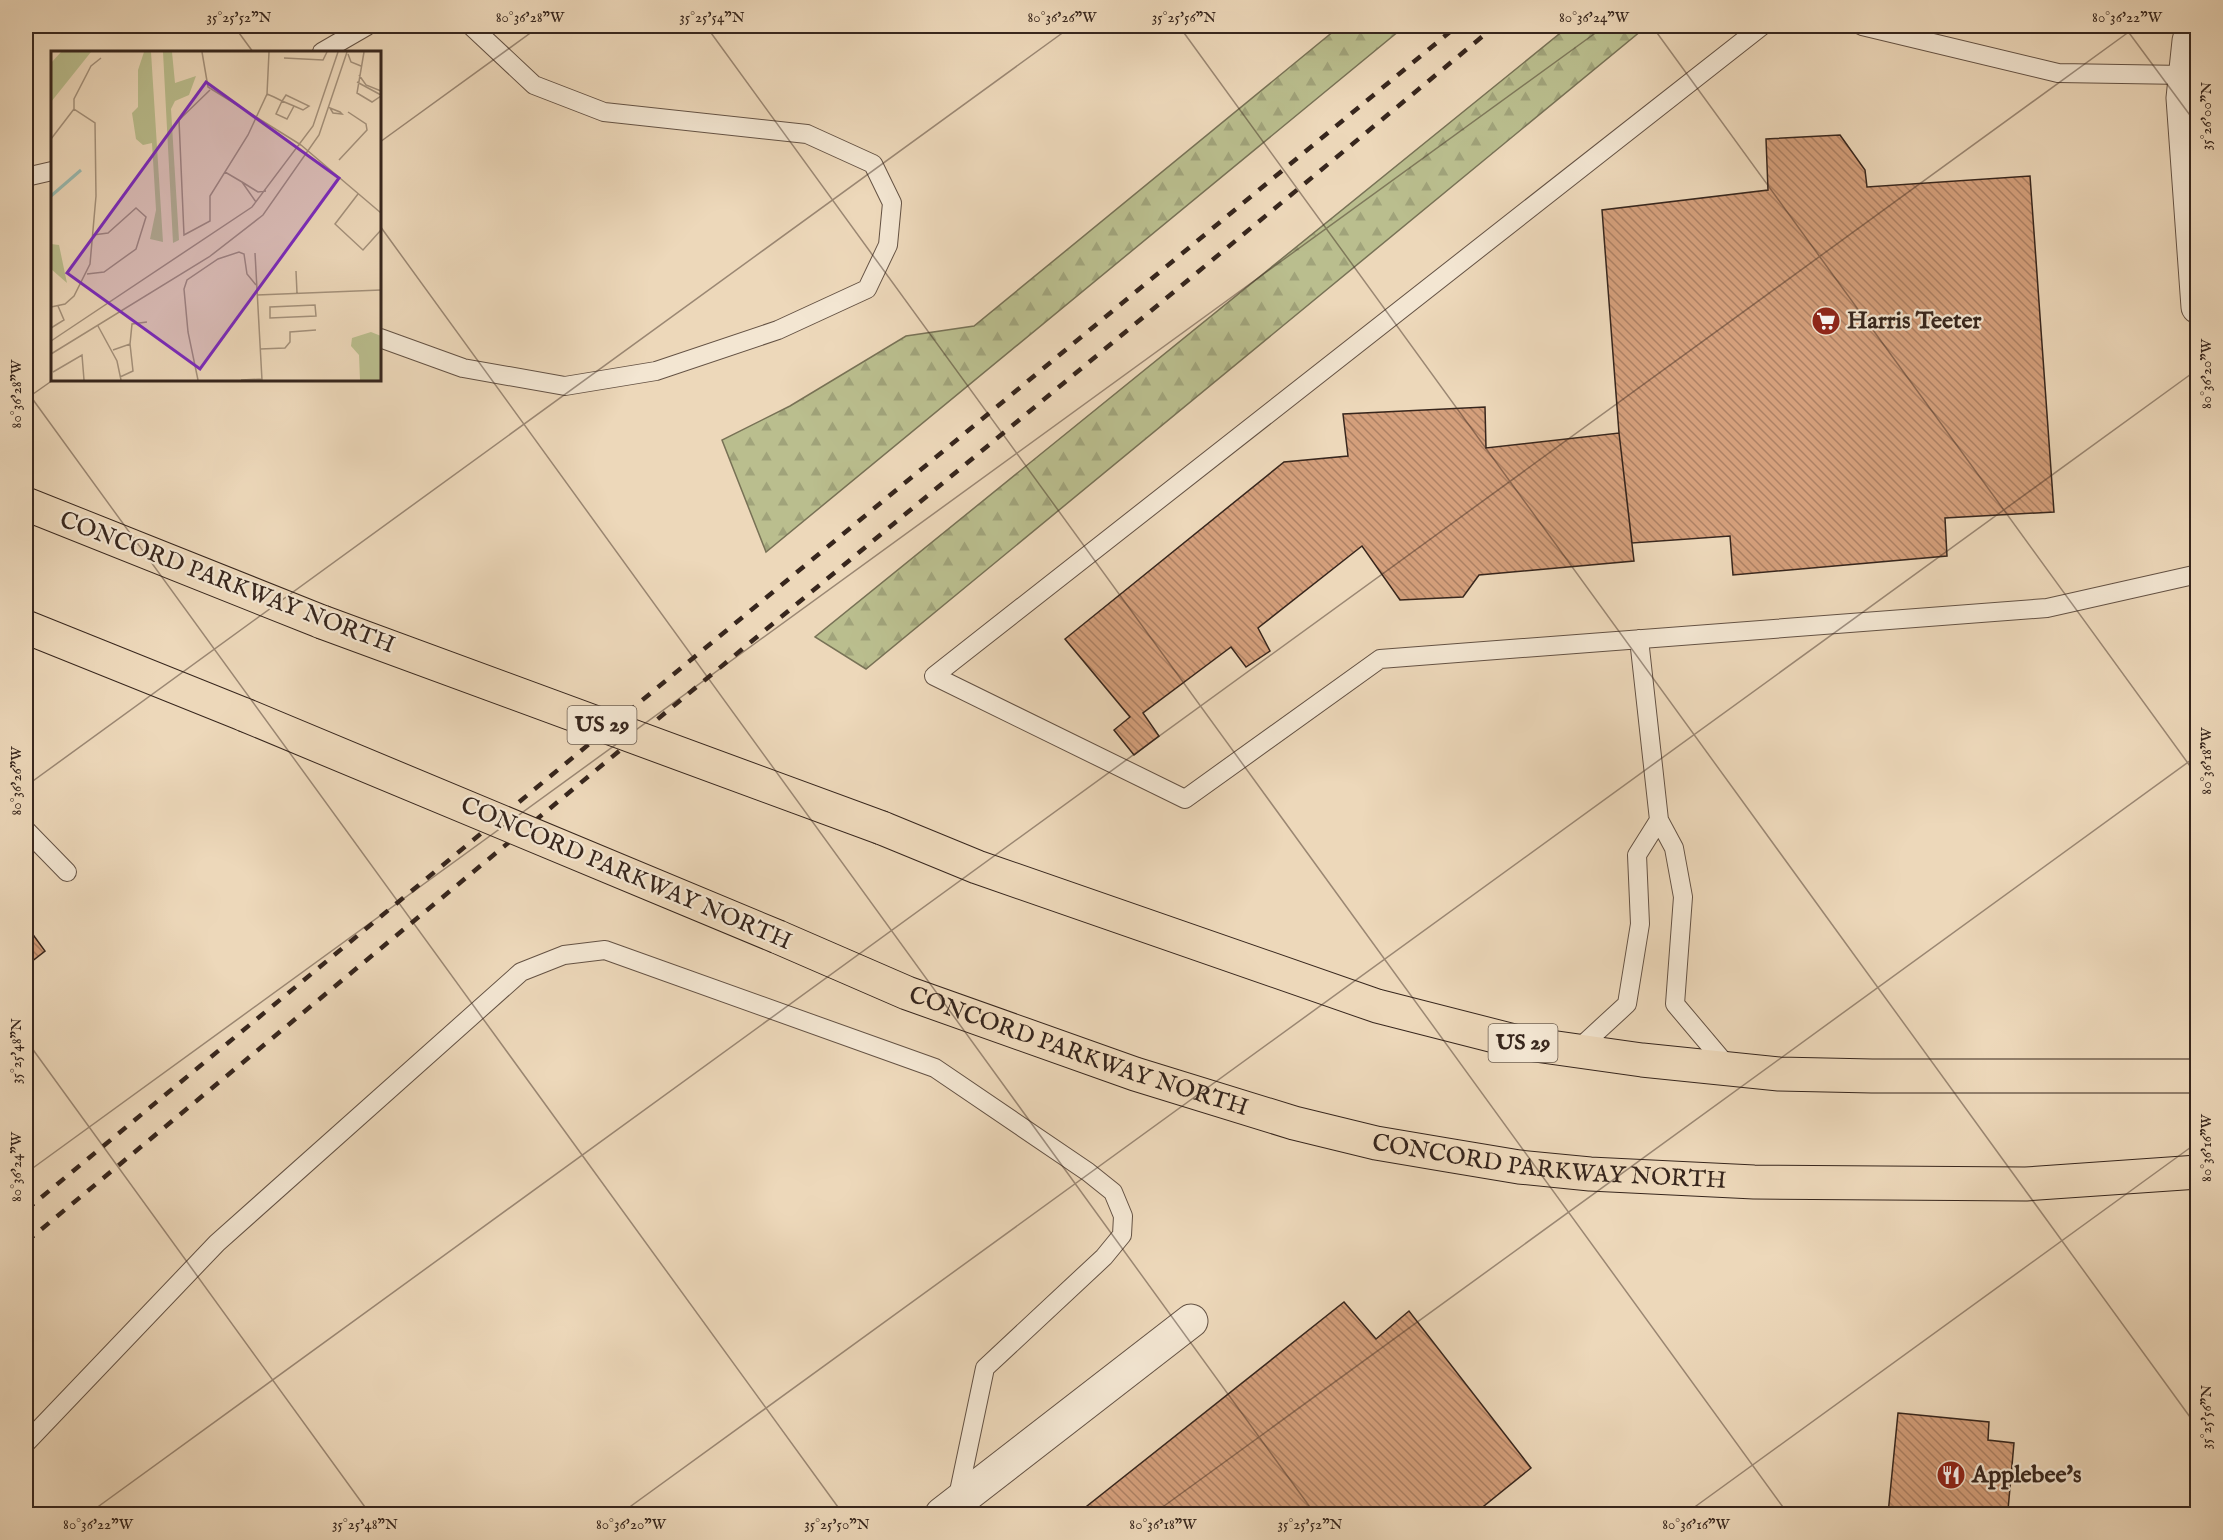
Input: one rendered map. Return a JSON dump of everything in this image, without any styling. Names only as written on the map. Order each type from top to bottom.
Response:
[{"type":"highway","name":"CONCORD PARKWAY NORTH","points":[[26,504],[322,622],[882,828],[977,867],[1377,1006],[1522,1043],[1642,1060],[1779,1074],[2198,1076]]},
{"type":"highway","name":"CONCORD PARKWAY NORTH","points":[[26,627],[245,715],[907,993],[1135,1074],[1294,1123],[1376,1143],[1519,1167],[1590,1174],[1754,1182],[2026,1184],[2198,1172]]},
{"type":"street","points":[[2193,26],[2189,41],[2183,98],[2198,308]]},
{"type":"street","points":[[949,1509],[1191,1321]]},
{"type":"lane","points":[[324,51],[367,26]]},
{"type":"lane","points":[[381,338],[462,368],[565,386],[656,371],[778,330],[867,289],[888,245],[892,202],[873,164],[807,134],[604,112],[534,85],[471,26]]},
{"type":"lane","points":[[1762,26],[934,676],[1185,799],[1380,659],[2047,608],[2198,574]]},
{"type":"lane","points":[[1862,26],[2058,73],[2185,75]]},
{"type":"lane","points":[[26,177],[51,171]]},
{"type":"lane","points":[[1640,639],[1659,820],[1674,848],[1683,897],[1675,1004],[1730,1069]]},
{"type":"lane","points":[[1576,1051],[1627,1004],[1640,924],[1637,855],[1659,820]]},
{"type":"lane","points":[[26,831],[67,872]]},
{"type":"lane","points":[[26,1443],[216,1244],[521,972],[564,955],[605,950],[935,1068],[1089,1172],[1113,1192],[1123,1216],[1122,1235],[1104,1257],[985,1368],[949,1509]]},
{"type":"green space","points":[[1340,26],[1405,26],[766,552],[722,440],[790,406],[906,336],[974,326]]},
{"type":"green space","points":[[1569,26],[1647,26],[866,669],[815,637]]},
{"type":"building","name":"Harris Teeter","points":[[1840,135],[1865,170],[1867,187],[2030,176],[2054,512],[1945,518],[1947,556],[1733,575],[1730,536],[1632,543],[1619,433],[1602,210],[1768,190],[1766,139]]},
{"type":"building","points":[[1485,407],[1486,448],[1619,433],[1634,561],[1479,575],[1463,597],[1400,600],[1362,546],[1258,628],[1270,651],[1246,667],[1231,647],[1143,713],[1159,736],[1134,755],[1114,730],[1130,717],[1065,639],[1284,462],[1348,456],[1343,414]]},
{"type":"building","points":[[26,925],[45,951],[26,966]]},
{"type":"building","points":[[1344,1302],[1376,1339],[1409,1311],[1531,1468],[1474,1514],[1077,1514]]},
{"type":"building","name":"Applebee's","points":[[1898,1413],[1989,1422],[1988,1440],[2014,1443],[2008,1510],[1978,1507],[1977,1514],[1888,1514]]},
{"type":"railway","points":[[26,1210],[1457,26]]},
{"type":"railway","points":[[26,1242],[1495,26]]},
{"type":"place","name":"Harris Teeter","points":[[1826,321]]},
{"type":"place","name":"Applebee's","points":[[1951,1475]]}]
